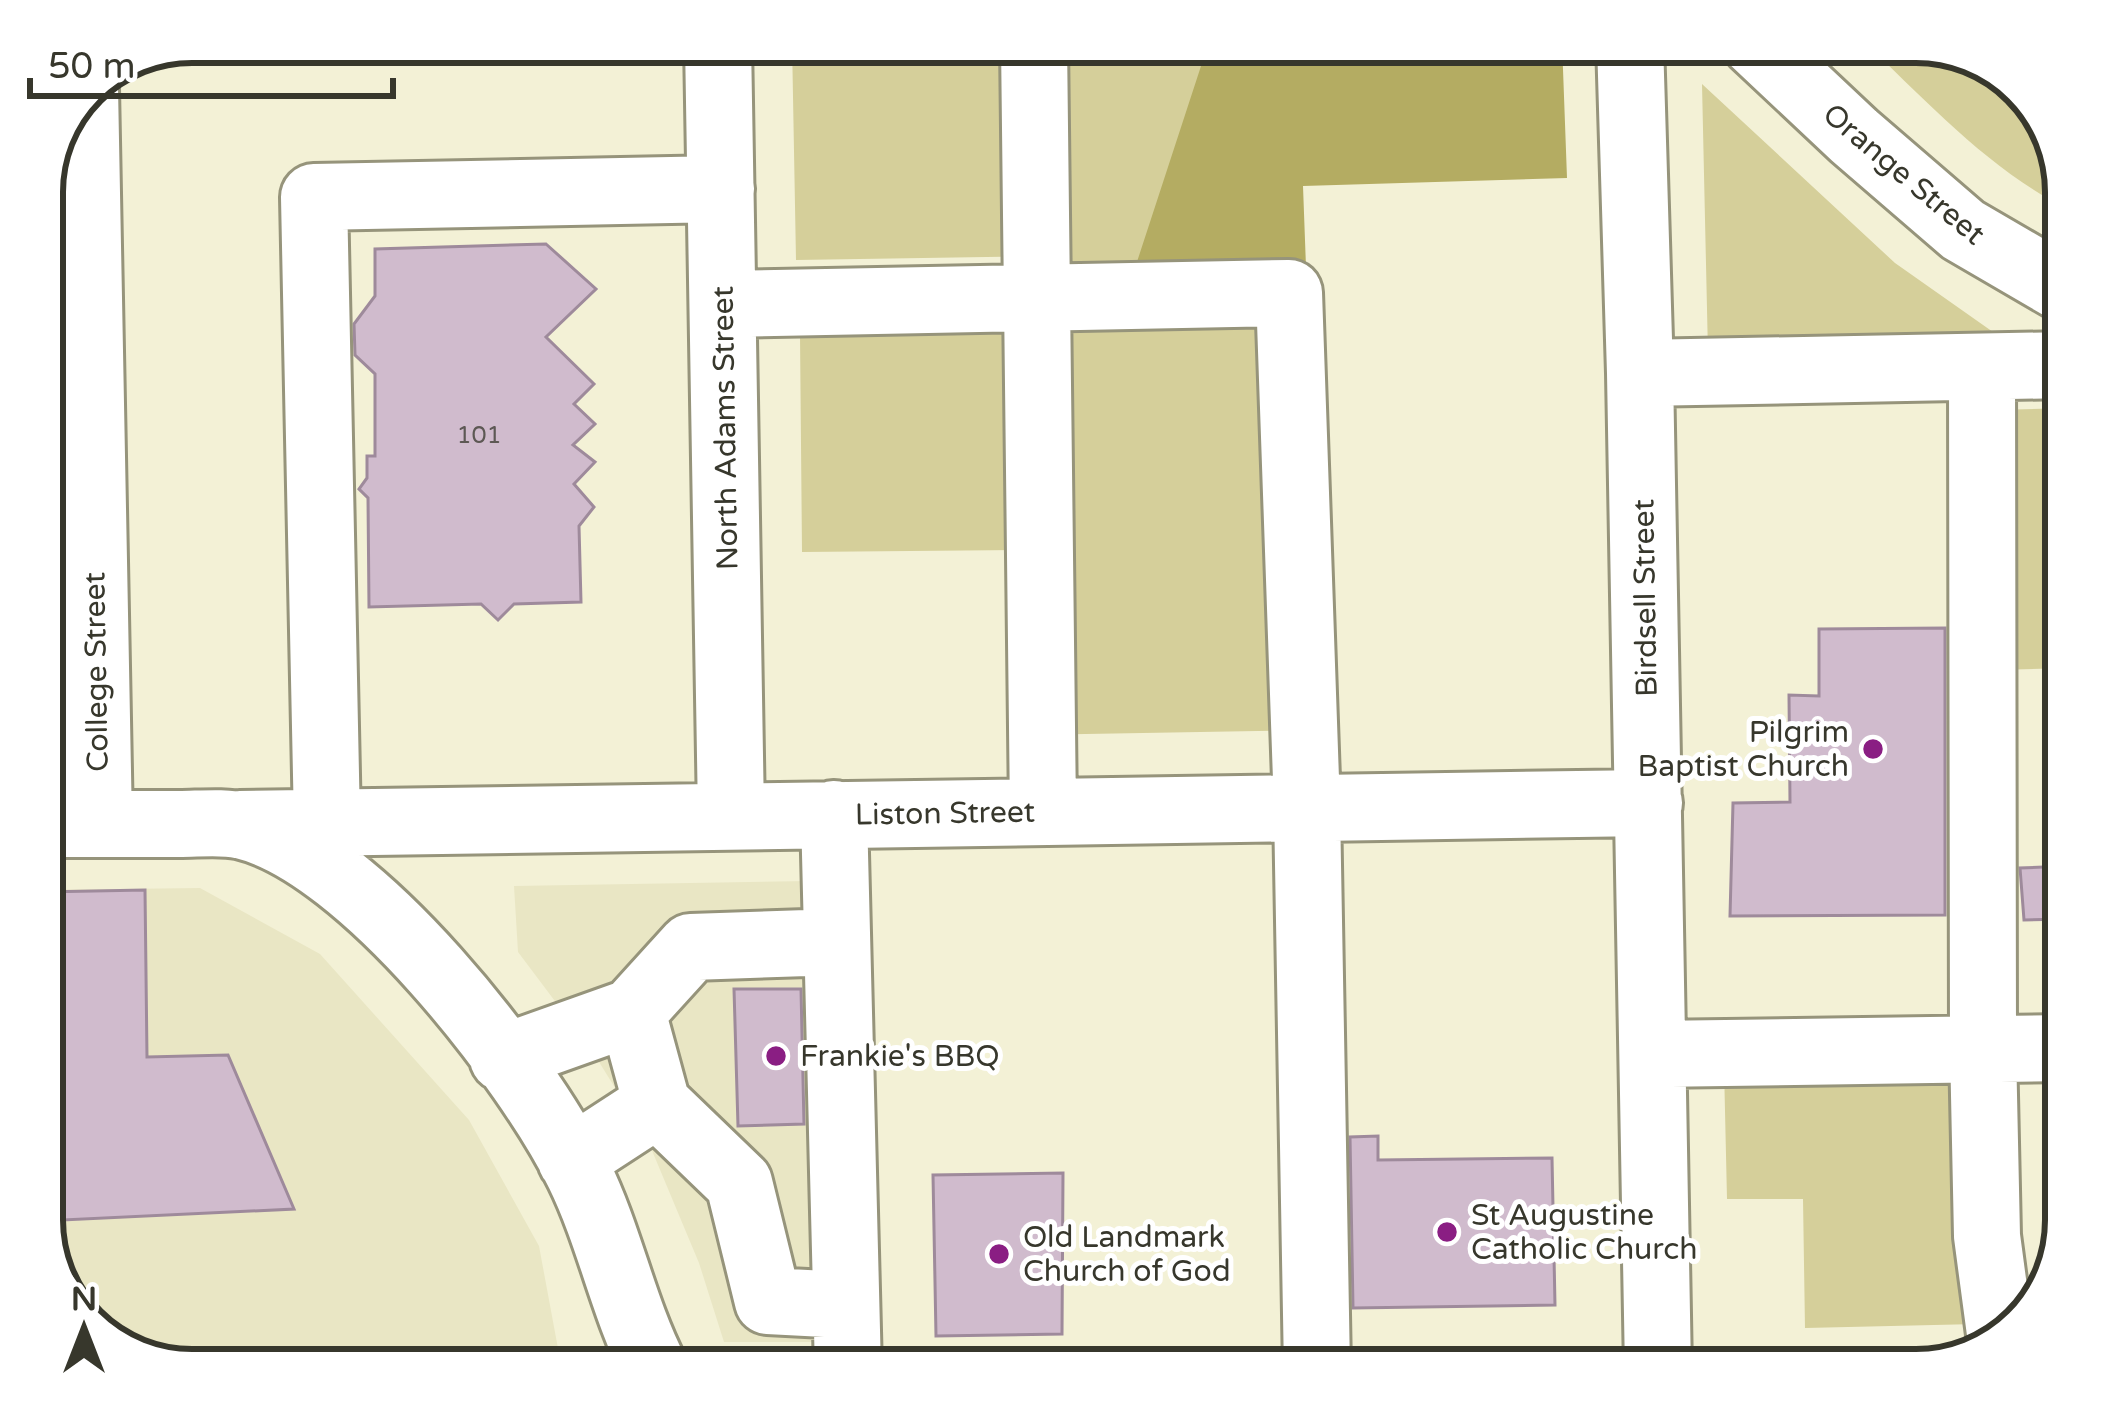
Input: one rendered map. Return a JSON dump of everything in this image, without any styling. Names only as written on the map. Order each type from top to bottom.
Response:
[{"type":"street","name":"North Adams Street","points":[[718,63],[731,815]]},
{"type":"street","points":[[1034,63],[1042,812]]},
{"type":"street","name":"Birdsell Street","points":[[1631,63],[1658,1349]]},
{"type":"street","name":"Orange Street","points":[[1776,63],[1963,230],[2045,278]]},
{"type":"street","name":"College Street","points":[[71,824],[84,121]]},
{"type":"street","points":[[327,823],[314,197],[721,190]]},
{"type":"street","points":[[722,304],[1289,293],[1307,808],[1317,1349]]},
{"type":"street","points":[[1640,373],[2045,366]]},
{"type":"street","points":[[1982,369],[1983,1048],[1987,1236],[1998,1319]]},
{"type":"street","name":"Liston Street","points":[[71,824],[1648,803]]},
{"type":"street","points":[[834,814],[847,1349]]},
{"type":"street","points":[[240,824],[292,844],[359,896],[418,951],[503,1058],[543,1111],[571,1160],[610,1245],[644,1349]]},
{"type":"street","points":[[503,1058],[632,1012],[691,947],[837,942]]},
{"type":"street","points":[[632,1012],[657,1104],[739,1183],[769,1300],[845,1304]]},
{"type":"street","points":[[1653,1054],[2045,1048]]},
{"type":"street","points":[[571,1160],[657,1104]]},
{"type":"shaded area","points":[[792,63],[1202,63],[1306,267],[1318,730],[1028,735],[1026,550],[802,552],[800,335],[1046,256],[796,260]]},
{"type":"shaded area","points":[[1202,63],[1563,63],[1567,178],[1303,186],[1306,267],[1134,271]]},
{"type":"shaded area","points":[[1886,63],[1950,67],[2001,95],[2032,135],[2043,167],[2045,196],[1984,154]]},
{"type":"shaded area","points":[[1702,84],[1895,263],[1993,332],[1993,351],[1708,354]]},
{"type":"shaded area","points":[[2045,409],[2045,669],[1995,670],[1995,410]]},
{"type":"shaded area","points":[[809,881],[824,1342],[724,1342],[699,1263],[648,1141],[591,1049],[518,952],[514,886]]},
{"type":"shaded area","points":[[200,888],[320,954],[469,1120],[539,1246],[558,1349],[192,1349],[158,1345],[144,1340],[144,1268],[72,1268],[63,1229],[63,890]]},
{"type":"shaded area","points":[[1971,1063],[1977,1324],[1805,1328],[1803,1199],[1727,1199],[1724,1067]]},
{"type":"building","points":[[546,244],[596,289],[546,337],[594,384],[574,404],[595,424],[573,445],[595,462],[574,484],[594,507],[579,526],[581,602],[514,604],[498,620],[481,604],[369,607],[368,498],[359,489],[367,478],[367,456],[375,456],[375,374],[355,355],[354,324],[375,296],[375,249]]},
{"type":"building","name":"Pilgrim Baptist Church","points":[[1945,628],[1945,915],[1730,916],[1733,803],[1790,802],[1789,695],[1819,696],[1819,629]]},
{"type":"building","points":[[2045,867],[2045,920],[2024,920],[2020,868]]},
{"type":"building","points":[[145,890],[147,1057],[228,1055],[294,1209],[63,1220],[63,892]]},
{"type":"building","name":"Frankie's BBQ","points":[[734,989],[801,989],[804,1124],[738,1126]]},
{"type":"building","name":"St Augustine Catholic Church","points":[[1378,1136],[1378,1160],[1552,1158],[1555,1305],[1353,1308],[1350,1137]]},
{"type":"building","name":"Old Landmark Church of God","points":[[1063,1173],[1062,1334],[936,1336],[933,1175]]},
{"type":"place","name":"Pilgrim Baptist Church","points":[[1873,749]]},
{"type":"place","name":"Frankie's BBQ","points":[[776,1056]]},
{"type":"place","name":"St Augustine Catholic Church","points":[[1447,1232]]},
{"type":"place","name":"Old Landmark Church of God","points":[[999,1254]]}]
